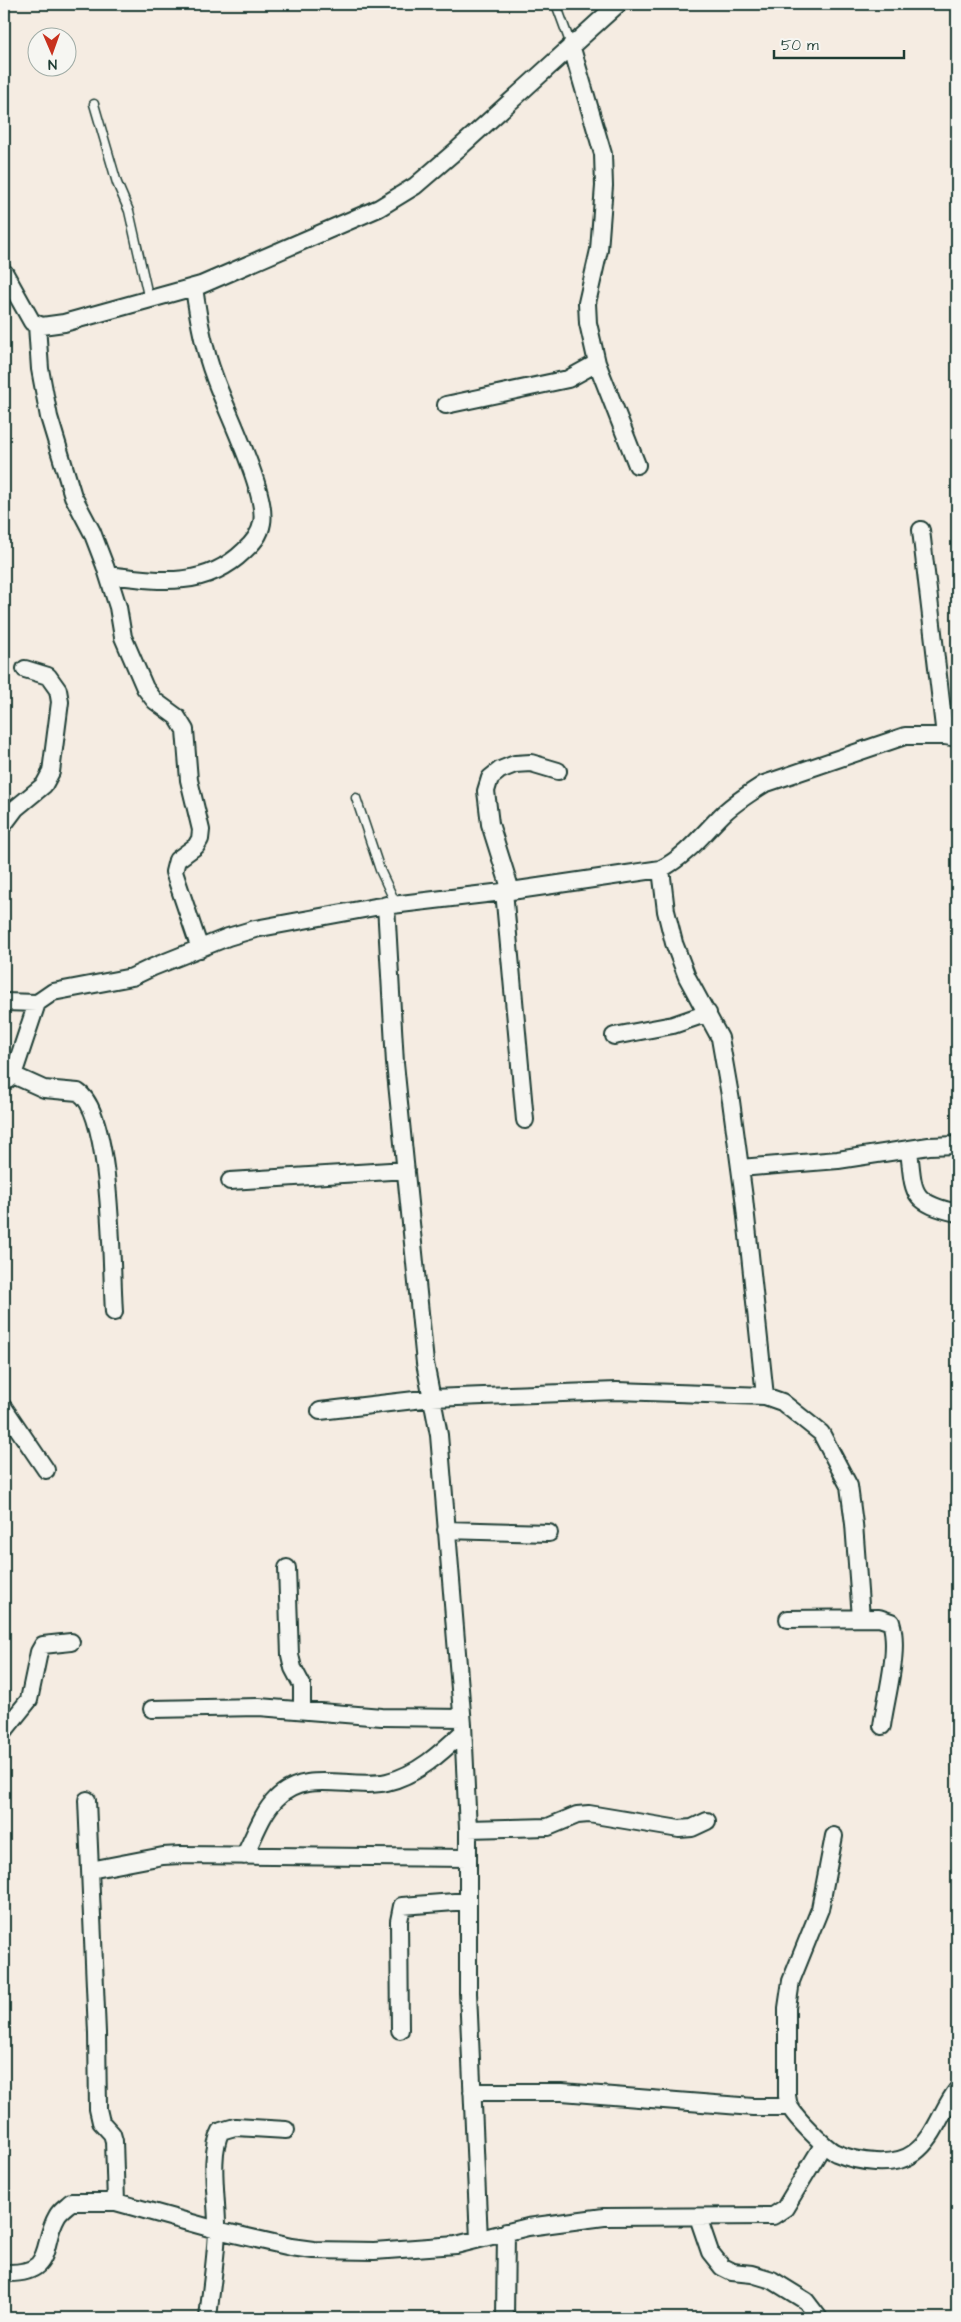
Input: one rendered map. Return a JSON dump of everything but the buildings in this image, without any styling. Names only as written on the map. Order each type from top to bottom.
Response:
[{"type":"street","points":[[4,272],[32,322],[37,325],[64,324],[194,287],[379,208],[414,186],[458,150],[618,4]]},
{"type":"street","points":[[571,45],[603,154],[604,186],[599,250],[587,303],[588,323],[597,363],[637,466]]},
{"type":"street","points":[[108,575],[157,581],[187,580],[231,564],[255,541],[262,523],[263,505],[210,366],[200,328],[194,287]]},
{"type":"street","points":[[37,325],[40,368],[49,417],[73,496],[92,532],[108,575],[118,607],[123,637],[145,688],[155,701],[178,717],[185,730],[189,780],[201,830],[200,839],[196,846],[177,860],[174,872],[200,949]]},
{"type":"street","points":[[446,405],[568,379],[597,363]]},
{"type":"street","points":[[114,1312],[109,1195],[97,1127],[90,1106],[78,1092],[44,1089],[8,1079],[37,1003],[53,992],[132,977],[228,937],[255,929],[391,905],[661,869],[675,862],[732,806],[764,784],[905,736],[951,737],[921,530]]},
{"type":"street","points":[[4,824],[16,808],[44,785],[51,772],[60,702],[58,690],[48,676],[26,669]]},
{"type":"street","points":[[524,1120],[507,891],[490,824],[486,791],[490,778],[500,770],[515,764],[530,763],[558,771]]},
{"type":"street","points":[[661,869],[666,911],[674,943],[686,977],[708,1013],[720,1038],[740,1168],[765,1396]]},
{"type":"street","points":[[391,905],[395,1063],[425,1363],[439,1436],[462,1725],[468,1829],[468,1993],[479,2240]]},
{"type":"street","points":[[4,1002],[37,1003]]},
{"type":"street","points":[[614,1036],[673,1025],[708,1013]]},
{"type":"street","points":[[740,1168],[838,1160],[929,1146],[957,1145]]},
{"type":"street","points":[[908,1150],[913,1185],[918,1196],[925,1204],[957,1213]]},
{"type":"street","points":[[230,1181],[406,1170]]},
{"type":"street","points":[[320,1411],[432,1398],[617,1391],[765,1396],[782,1402],[821,1433],[849,1486],[854,1524],[861,1618]]},
{"type":"street","points":[[4,1408],[46,1470]]},
{"type":"street","points":[[446,1530],[549,1533]]},
{"type":"street","points":[[287,1568],[290,1655],[293,1668],[302,1685],[302,1709]]},
{"type":"street","points":[[788,1620],[878,1618],[891,1622],[894,1632],[882,1726]]},
{"type":"street","points":[[4,1730],[29,1700],[39,1652],[43,1646],[71,1642]]},
{"type":"street","points":[[152,1709],[259,1707],[302,1709],[462,1725]]},
{"type":"street","points":[[244,1856],[267,1811],[276,1799],[286,1791],[306,1784],[384,1783],[403,1777],[428,1763],[462,1725]]},
{"type":"street","points":[[87,1800],[98,2109],[101,2122],[112,2134],[114,2141],[116,2202]]},
{"type":"street","points":[[468,1829],[548,1827],[577,1815],[589,1814],[679,1830],[692,1828],[707,1821]]},
{"type":"street","points":[[834,1836],[820,1909],[791,1981],[787,2008],[787,2096],[790,2107],[823,2145],[836,2153],[858,2160],[874,2161],[903,2158],[912,2154],[930,2138],[957,2090]]},
{"type":"street","points":[[90,1870],[162,1856],[330,1855],[468,1858]]},
{"type":"street","points":[[400,2030],[399,1921],[402,1906],[468,1901]]},
{"type":"street","points":[[472,2092],[562,2092],[752,2107],[790,2107]]},
{"type":"street","points":[[208,2318],[217,2230],[214,2182],[216,2139],[221,2131],[234,2126],[286,2130]]},
{"type":"street","points":[[4,2273],[28,2270],[40,2263],[46,2253],[58,2214],[71,2202],[116,2202],[217,2230],[291,2248],[313,2250],[421,2249],[456,2245],[506,2232],[564,2221],[604,2217],[772,2216],[785,2208],[823,2145]]},
{"type":"street","points":[[698,2217],[710,2252],[722,2267],[732,2272],[752,2274],[772,2280],[806,2301],[819,2318]]},
{"type":"street","points":[[505,2318],[506,2232]]},
{"type":"lane","points":[[556,4],[571,45]]},
{"type":"lane","points":[[94,104],[117,183],[129,211],[149,300]]},
{"type":"lane","points":[[356,798],[391,905]]}]
